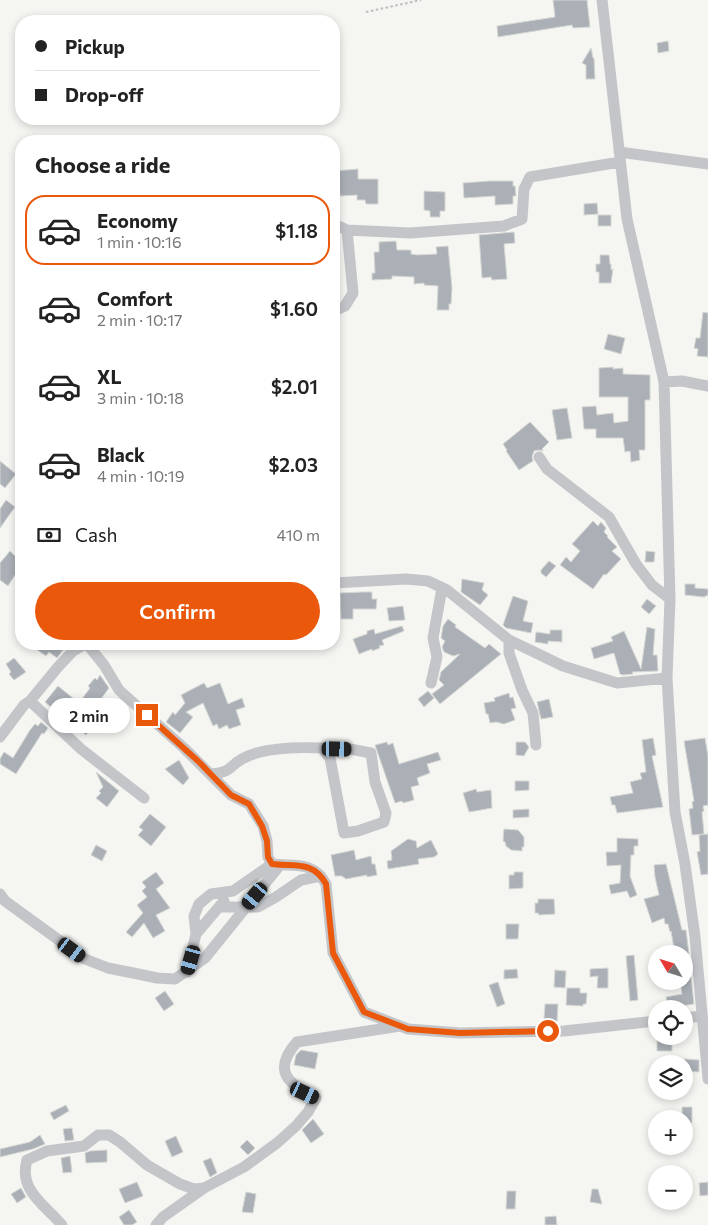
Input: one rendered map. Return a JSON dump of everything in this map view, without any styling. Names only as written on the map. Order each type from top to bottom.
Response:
[{"type":"street","points":[[602,0],[627,219],[664,382],[670,599],[667,678],[675,812],[685,864],[704,1008],[708,1079]]},
{"type":"street","points":[[340,227],[347,230],[410,233],[504,226],[522,219],[524,190],[530,178],[619,157],[708,164]]},
{"type":"street","points":[[340,308],[345,306],[353,293],[347,230]]},
{"type":"street","points":[[664,382],[682,381],[708,386]]},
{"type":"street","points":[[540,457],[547,469],[609,517],[636,564],[652,585],[670,599]]},
{"type":"street","points":[[340,583],[406,579],[428,581],[442,588],[469,607],[509,640],[563,666],[617,683],[667,678]]},
{"type":"street","points":[[431,682],[437,657],[433,638],[442,588]]},
{"type":"street","points":[[509,640],[509,653],[522,690],[533,713],[536,745]]},
{"type":"street","points":[[2,730],[76,650]]},
{"type":"street","points":[[91,650],[104,665],[119,690],[137,704],[158,726],[212,774],[231,795],[249,804],[262,826],[267,841],[268,857],[276,864]]},
{"type":"street","points":[[30,701],[81,749],[144,798]]},
{"type":"street","points":[[212,774],[225,773],[242,759],[263,752],[305,747],[350,749],[371,753],[375,782],[386,813],[384,822],[358,831],[344,833],[330,758],[323,749]]},
{"type":"street","points":[[0,894],[6,901],[85,959],[108,968],[175,980],[205,958],[245,908],[276,864]]},
{"type":"street","points":[[196,934],[233,891],[276,864],[301,865],[311,869],[321,876],[326,884],[333,953],[364,1012],[366,1031]]},
{"type":"street","points":[[219,907],[258,907],[301,880],[321,876]]},
{"type":"street","points":[[187,972],[196,934],[194,916],[199,904],[211,894],[233,891]]},
{"type":"street","points":[[364,1012],[408,1029],[460,1033],[531,1032],[648,1022]]},
{"type":"street","points":[[156,1225],[163,1216],[204,1188],[230,1175],[261,1155],[296,1126],[308,1112],[316,1098],[298,1089],[285,1072],[284,1062],[289,1051],[297,1042],[400,1026]]},
{"type":"street","points":[[62,1225],[32,1192],[25,1180],[27,1160],[47,1151],[84,1146],[98,1135],[109,1136],[147,1165],[180,1184],[194,1189],[204,1188]]},
{"type":"path","points":[[366,12],[421,0]]},
{"type":"building","points":[[553,0],[587,0],[590,27],[573,28],[572,25],[498,37],[497,26],[555,17]]},
{"type":"building","points":[[668,41],[669,51],[658,53],[657,43]]},
{"type":"building","points":[[591,48],[594,58],[595,79],[586,79],[586,65],[582,63]]},
{"type":"building","points":[[358,169],[358,179],[378,179],[378,204],[366,204],[365,200],[357,200],[357,195],[340,196],[340,170]]},
{"type":"building","points":[[513,181],[516,196],[513,196],[513,204],[495,205],[495,196],[464,198],[463,183]]},
{"type":"building","points":[[424,191],[445,192],[445,211],[440,211],[440,217],[430,217],[430,211],[424,210]]},
{"type":"building","points":[[597,203],[598,214],[584,215],[584,204]]},
{"type":"building","points":[[598,215],[611,215],[611,226],[598,226]]},
{"type":"building","points":[[514,232],[515,243],[504,244],[507,279],[492,280],[491,277],[482,278],[479,235]]},
{"type":"building","points":[[396,241],[397,250],[411,250],[411,254],[417,255],[437,254],[436,247],[448,246],[452,288],[449,310],[437,310],[438,286],[424,285],[424,283],[414,284],[414,277],[392,276],[392,279],[372,280],[372,273],[375,273],[374,252],[379,252],[379,242]]},
{"type":"building","points":[[600,255],[609,255],[611,270],[613,269],[611,283],[599,283],[599,272],[596,272],[596,264],[600,264]]},
{"type":"building","points":[[703,312],[708,313],[708,357],[697,356],[698,349],[694,348],[696,338],[700,338]]},
{"type":"building","points":[[608,334],[625,338],[621,354],[604,349]]},
{"type":"building","points":[[613,367],[613,369],[623,368],[623,374],[650,375],[650,400],[645,400],[645,450],[639,450],[640,460],[631,462],[630,451],[625,452],[623,438],[596,438],[596,429],[584,429],[582,407],[596,406],[597,415],[613,413],[614,423],[628,421],[628,397],[599,397],[599,368]]},
{"type":"building","points":[[567,408],[572,438],[557,440],[552,410]]},
{"type":"building","points":[[530,422],[549,442],[542,449],[543,451],[534,451],[533,461],[519,470],[503,444]]},
{"type":"building","points":[[0,461],[15,473],[15,475],[5,488],[0,484]]},
{"type":"building","points":[[6,500],[15,507],[0,528],[0,509]]},
{"type":"building","points":[[593,521],[598,526],[601,522],[606,528],[604,532],[617,547],[612,551],[621,559],[606,575],[604,574],[593,589],[560,565],[566,557],[571,562],[580,551],[572,544]]},
{"type":"building","points":[[10,551],[15,556],[15,575],[8,586],[0,580],[0,563]]},
{"type":"building","points":[[646,551],[655,552],[654,562],[645,562]]},
{"type":"building","points":[[549,561],[556,566],[546,577],[541,573],[541,570]]},
{"type":"building","points":[[462,579],[484,583],[482,590],[488,595],[480,605],[461,592]]},
{"type":"building","points":[[685,584],[695,584],[695,588],[708,589],[708,595],[704,597],[685,595]]},
{"type":"building","points":[[372,592],[372,599],[377,599],[376,609],[353,609],[353,619],[341,619],[340,593]]},
{"type":"building","points":[[513,596],[528,601],[523,621],[533,623],[531,633],[506,628],[503,625]]},
{"type":"building","points":[[647,599],[656,606],[649,614],[641,607]]},
{"type":"building","points":[[403,606],[405,620],[389,621],[387,608]]},
{"type":"building","points":[[448,619],[456,625],[455,627],[485,648],[489,644],[501,654],[440,704],[432,694],[444,685],[439,680],[441,672],[460,654],[453,656],[444,652],[442,647],[445,641],[441,638],[443,626]]},
{"type":"building","points":[[402,626],[404,631],[382,640],[384,645],[379,646],[380,648],[359,654],[353,639],[367,634],[367,631],[374,629],[375,634]]},
{"type":"building","points":[[647,627],[655,629],[653,655],[657,655],[658,671],[632,672],[633,674],[623,675],[620,674],[614,653],[594,659],[591,648],[613,641],[611,637],[624,631],[641,669]]},
{"type":"building","points":[[550,630],[562,630],[562,642],[548,641],[548,644],[535,642],[536,632],[550,634]]},
{"type":"building","points":[[37,650],[63,650],[57,658],[49,652],[46,656]]},
{"type":"building","points":[[14,658],[26,672],[14,680],[9,674],[11,672],[6,664]]},
{"type":"building","points":[[100,675],[109,688],[95,707],[97,709],[92,716],[98,721],[86,735],[81,733],[45,702],[58,686],[79,703],[90,688],[88,686],[95,678],[97,680]]},
{"type":"building","points":[[204,683],[207,688],[220,683],[228,704],[242,698],[245,707],[236,710],[241,725],[229,729],[227,725],[219,729],[217,724],[213,726],[203,703],[186,712],[193,717],[180,733],[166,722],[173,712],[175,715],[185,703],[181,695]]},
{"type":"building","points":[[428,691],[434,698],[424,707],[418,699]]},
{"type":"building","points":[[509,693],[510,698],[513,697],[516,708],[511,709],[515,720],[504,724],[490,723],[484,703],[495,701],[494,698]]},
{"type":"building","points":[[549,699],[553,717],[541,719],[537,702]]},
{"type":"building","points":[[41,722],[48,728],[44,734],[42,733],[16,774],[0,764],[0,759],[4,752],[13,758],[30,730],[35,724],[38,726]]},
{"type":"building","points":[[653,738],[656,755],[652,756],[663,807],[617,813],[610,797],[633,793],[630,782],[642,779],[640,773],[646,772],[642,740]]},
{"type":"building","points":[[705,738],[708,756],[708,805],[703,806],[704,811],[702,812],[704,834],[692,835],[689,809],[693,808],[692,802],[694,801],[684,741]]},
{"type":"building","points":[[387,742],[388,745],[393,743],[399,764],[438,752],[441,760],[427,764],[430,773],[417,778],[419,785],[411,787],[414,800],[395,803],[375,745]]},
{"type":"building","points":[[516,742],[525,742],[529,747],[524,756],[516,755]]},
{"type":"building","points":[[179,760],[189,778],[183,785],[165,769]]},
{"type":"building","points":[[96,772],[119,791],[107,807],[96,798],[101,793],[99,791],[103,787]]},
{"type":"building","points":[[515,781],[529,781],[529,790],[515,791]]},
{"type":"building","points":[[476,789],[477,792],[491,790],[492,808],[469,812],[463,793]]},
{"type":"building","points":[[529,809],[529,817],[513,818],[513,810]]},
{"type":"building","points":[[150,814],[166,827],[151,846],[138,835],[143,830],[139,827]]},
{"type":"building","points":[[504,829],[518,830],[524,837],[522,851],[511,850],[506,846],[503,841]]},
{"type":"building","points":[[708,834],[708,874],[701,875],[697,852],[700,851],[699,835]]},
{"type":"building","points":[[617,838],[638,839],[638,846],[634,846],[634,855],[631,855],[630,876],[637,895],[630,898],[627,891],[611,894],[609,885],[620,883],[621,865],[607,866],[606,852],[617,852]]},
{"type":"building","points":[[408,839],[416,841],[417,848],[431,840],[438,854],[434,857],[418,859],[419,864],[388,869],[387,861],[392,860],[391,851]]},
{"type":"building","points":[[96,845],[107,851],[102,861],[91,855]]},
{"type":"building","points":[[354,850],[356,860],[371,856],[377,875],[346,879],[342,876],[335,876],[331,855]]},
{"type":"building","points":[[666,864],[682,930],[686,930],[688,945],[673,945],[671,931],[668,924],[665,924],[664,918],[652,923],[644,899],[659,895],[654,865]]},
{"type":"building","points":[[156,872],[164,883],[156,889],[170,908],[156,915],[165,931],[153,938],[144,923],[132,937],[126,932],[143,913],[137,905],[147,897],[142,891],[146,887],[142,882]]},
{"type":"building","points":[[514,872],[523,872],[523,888],[509,889],[509,875],[514,875]]},
{"type":"building","points":[[538,899],[554,899],[555,914],[539,915],[535,913],[535,903],[538,903]]},
{"type":"building","points":[[506,924],[519,924],[518,939],[506,939]]},
{"type":"building","points":[[634,955],[638,1000],[630,1001],[626,956]]},
{"type":"building","points":[[608,968],[608,988],[597,988],[598,976],[590,977],[590,969]]},
{"type":"building","points":[[517,969],[518,978],[504,979],[504,970]]},
{"type":"building","points":[[555,970],[566,971],[565,988],[554,987]]},
{"type":"building","points":[[498,982],[505,1004],[497,1007],[489,985]]},
{"type":"building","points":[[567,988],[580,988],[580,993],[587,993],[586,1004],[583,1004],[583,1006],[566,1005]]},
{"type":"building","points":[[681,990],[692,990],[694,1004],[693,1000],[667,1000],[666,997],[682,994]]},
{"type":"building","points":[[165,991],[174,1004],[164,1011],[155,998]]},
{"type":"building","points":[[545,1004],[558,1004],[557,1022],[546,1022],[546,1019],[544,1019]]},
{"type":"building","points":[[657,1045],[672,1045],[672,1051],[657,1051]]},
{"type":"building","points":[[301,1050],[318,1053],[315,1069],[294,1065],[296,1055]]},
{"type":"building","points":[[693,1060],[699,1060],[699,1072],[693,1072]]},
{"type":"building","points":[[66,1105],[69,1111],[54,1120],[50,1113]]},
{"type":"building","points":[[682,1107],[692,1107],[692,1110],[682,1110]]},
{"type":"building","points":[[313,1119],[324,1134],[311,1143],[302,1130]]},
{"type":"building","points":[[72,1128],[74,1140],[65,1141],[63,1129]]},
{"type":"building","points":[[40,1135],[45,1144],[0,1157],[0,1149],[30,1142]]},
{"type":"building","points":[[176,1136],[183,1152],[172,1157],[165,1141]]},
{"type":"building","points":[[247,1140],[255,1148],[248,1155],[240,1147]]},
{"type":"building","points":[[107,1150],[107,1162],[86,1163],[85,1153]]},
{"type":"building","points":[[70,1156],[72,1172],[63,1173],[61,1158]]},
{"type":"building","points":[[211,1158],[217,1173],[210,1177],[203,1161]]},
{"type":"building","points":[[137,1182],[143,1196],[125,1203],[119,1189]]},
{"type":"building","points":[[708,1182],[708,1195],[700,1196],[699,1183]]},
{"type":"building","points":[[21,1188],[26,1197],[17,1203],[11,1194]]},
{"type":"building","points":[[592,1189],[598,1189],[602,1204],[590,1202]]},
{"type":"building","points":[[507,1191],[516,1191],[515,1209],[506,1209]]},
{"type":"building","points":[[246,1192],[256,1194],[253,1213],[242,1212]]},
{"type":"building","points":[[129,1210],[137,1222],[132,1225],[124,1225],[119,1217]]},
{"type":"building","points":[[556,1216],[557,1225],[545,1225],[545,1217]]},
{"type":"route","points":[[147,715],[212,774],[231,795],[249,804],[262,826],[267,841],[268,857],[272,864],[301,865],[321,876],[326,884],[333,953],[364,1012],[408,1029],[460,1033],[548,1031]]}]
